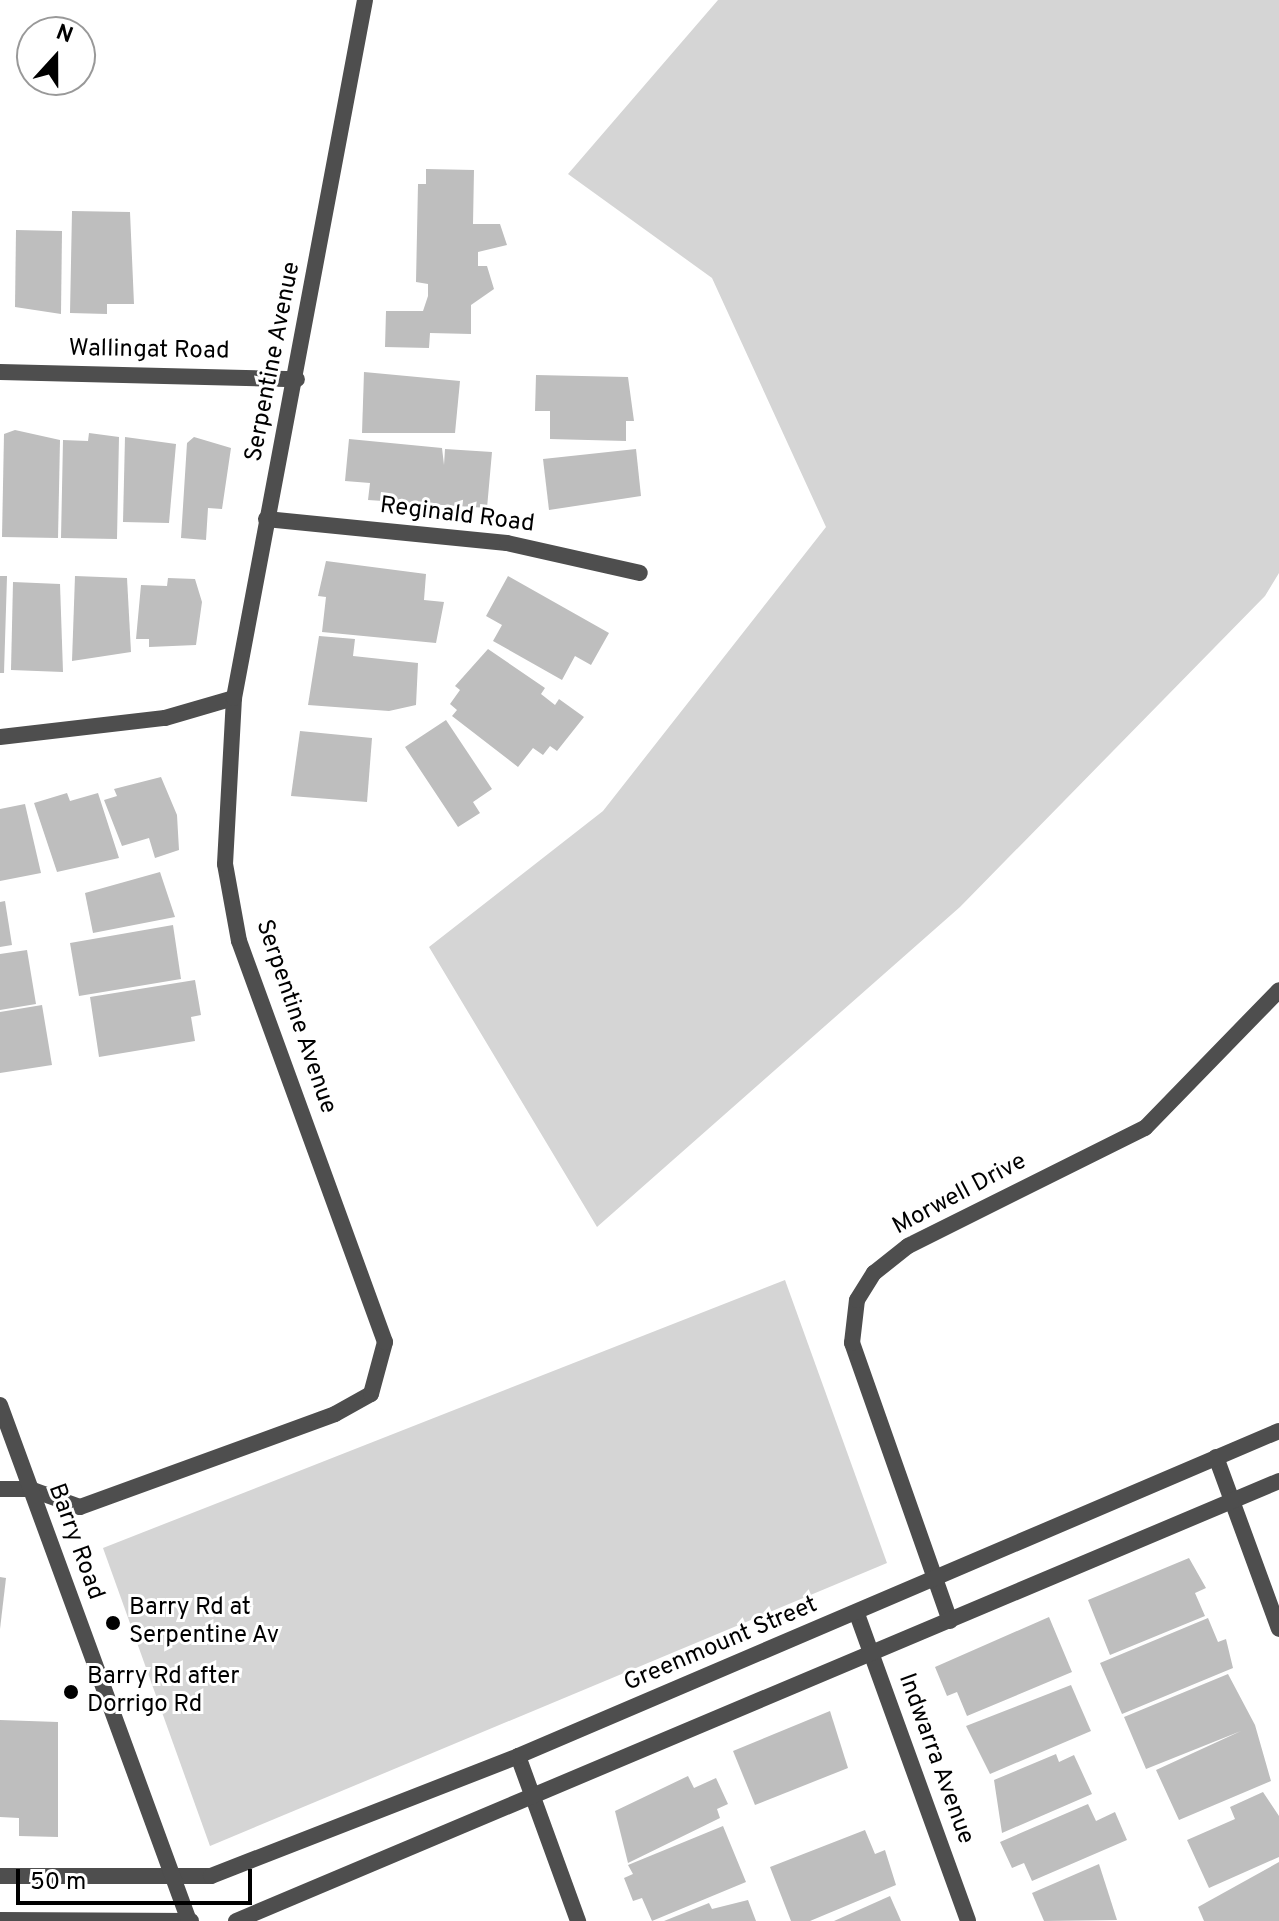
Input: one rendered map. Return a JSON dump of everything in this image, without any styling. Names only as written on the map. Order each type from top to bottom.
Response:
[{"type":"street","name":"Serpentine Avenue","points":[[0,1489],[30,1489],[80,1507],[335,1414],[371,1394],[385,1342],[239,941],[225,864],[234,698],[266,519],[297,379],[365,0]]},
{"type":"street","name":"Wallingat Road","points":[[0,372],[297,379]]},
{"type":"street","name":"Reginald Road","points":[[266,519],[507,543],[640,573]]},
{"type":"street","points":[[0,737],[165,718],[234,698]]},
{"type":"street","name":"Morwell Drive","points":[[950,1621],[852,1343],[857,1300],[874,1273],[908,1246],[1145,1128],[1279,990]]},
{"type":"street","name":"Barry Road","points":[[0,1405],[189,1921]]},
{"type":"street","name":"Greenmount Street","points":[[0,1876],[211,1876],[518,1756],[857,1614],[1279,1431]]},
{"type":"street","points":[[1216,1457],[1279,1629]]},
{"type":"street","points":[[236,1921],[533,1801],[872,1658],[950,1621],[1279,1481]]},
{"type":"street","name":"Indwarra Avenue","points":[[857,1614],[968,1921]]},
{"type":"street","points":[[518,1756],[578,1921]]},
{"type":"street","points":[[0,1920],[189,1921]]},
{"type":"shaded area","points":[[718,0],[1279,0],[1279,573],[1265,596],[960,907],[597,1227],[429,947],[603,811],[826,527],[712,278],[568,174]]},
{"type":"shaded area","points":[[785,1280],[887,1563],[210,1846],[103,1548]]},
{"type":"building","points":[[426,169],[474,170],[473,224],[500,224],[507,245],[478,252],[478,266],[487,266],[494,289],[471,305],[471,334],[430,333],[429,348],[385,347],[386,311],[423,311],[428,296],[428,284],[416,282],[418,184],[426,184]]},
{"type":"building","points":[[72,211],[130,212],[134,304],[107,304],[107,314],[70,313]]},
{"type":"building","points":[[16,230],[62,231],[61,314],[15,307]]},
{"type":"building","points":[[364,372],[460,381],[455,433],[362,433]]},
{"type":"building","points":[[536,375],[628,377],[634,421],[626,421],[626,441],[550,439],[550,411],[535,411]]},
{"type":"building","points":[[15,430],[60,440],[58,538],[2,537],[4,434]]},
{"type":"building","points":[[89,433],[119,437],[117,539],[61,538],[63,440],[88,441]]},
{"type":"building","points":[[125,437],[176,444],[169,523],[123,522]]},
{"type":"building","points":[[194,437],[231,448],[222,509],[208,508],[206,540],[181,538],[187,443]]},
{"type":"building","points":[[349,439],[442,448],[444,465],[445,449],[492,452],[487,508],[368,500],[370,483],[345,481]]},
{"type":"building","points":[[636,449],[641,496],[549,510],[543,459]]},
{"type":"building","points":[[326,561],[426,574],[424,600],[444,602],[436,643],[322,632],[326,597],[318,596]]},
{"type":"building","points":[[0,576],[7,576],[4,673],[0,673]]},
{"type":"building","points":[[75,576],[127,578],[131,652],[72,661]]},
{"type":"building","points":[[508,576],[609,633],[591,665],[575,656],[562,680],[493,641],[502,625],[486,616]]},
{"type":"building","points":[[168,578],[195,579],[202,602],[196,645],[149,647],[149,639],[136,639],[141,585],[167,586]]},
{"type":"building","points":[[13,582],[60,584],[63,672],[11,670]]},
{"type":"building","points":[[319,636],[355,639],[353,656],[418,663],[416,705],[389,711],[308,705]]},
{"type":"building","points":[[488,649],[545,688],[541,694],[555,705],[559,699],[584,717],[557,751],[550,746],[543,755],[533,748],[518,767],[452,716],[457,710],[450,704],[460,690],[455,686]]},
{"type":"building","points":[[446,720],[492,789],[473,802],[480,813],[458,827],[405,747]]},
{"type":"building","points":[[300,731],[372,738],[367,802],[291,796]]},
{"type":"building","points":[[161,777],[177,815],[179,850],[155,858],[149,838],[122,846],[104,800],[117,796],[114,789]]},
{"type":"building","points":[[67,793],[70,801],[98,793],[119,858],[57,872],[34,803]]},
{"type":"building","points":[[25,804],[41,873],[0,881],[0,809]]},
{"type":"building","points":[[160,872],[175,917],[93,933],[85,893]]},
{"type":"building","points":[[5,901],[12,945],[0,947],[0,902]]},
{"type":"building","points":[[173,925],[181,979],[79,996],[70,943]]},
{"type":"building","points":[[27,950],[36,1004],[0,1010],[0,954]]},
{"type":"building","points":[[195,980],[201,1015],[191,1017],[195,1041],[99,1057],[90,997]]},
{"type":"building","points":[[42,1005],[52,1065],[0,1073],[0,1012]]},
{"type":"building","points":[[1189,1558],[1206,1588],[1195,1593],[1205,1616],[1110,1655],[1088,1600]]},
{"type":"building","points":[[0,1577],[6,1578],[0,1629]]},
{"type":"building","points":[[1049,1617],[1072,1672],[967,1716],[957,1692],[947,1696],[935,1667]]},
{"type":"building","points":[[1208,1618],[1218,1642],[1226,1639],[1233,1668],[1122,1714],[1100,1663]]},
{"type":"building","points":[[1228,1674],[1255,1725],[1271,1781],[1179,1820],[1156,1770],[1241,1731],[1146,1769],[1124,1717]]},
{"type":"building","points":[[1071,1685],[1091,1731],[990,1774],[966,1726]]},
{"type":"building","points":[[830,1711],[848,1768],[755,1805],[733,1751]]},
{"type":"building","points":[[0,1720],[58,1722],[58,1837],[19,1836],[19,1818],[0,1817]]},
{"type":"building","points":[[1056,1754],[1059,1762],[1074,1755],[1092,1794],[1002,1833],[994,1780]]},
{"type":"building","points":[[688,1776],[694,1788],[716,1778],[728,1804],[717,1809],[720,1818],[628,1863],[615,1811]]},
{"type":"building","points":[[1263,1792],[1279,1816],[1279,1857],[1209,1888],[1187,1840],[1235,1819],[1230,1807]]},
{"type":"building","points":[[1088,1804],[1096,1821],[1115,1812],[1127,1840],[1032,1881],[1024,1863],[1012,1868],[1000,1842]]},
{"type":"building","points":[[723,1826],[746,1882],[652,1921],[642,1898],[633,1901],[624,1878],[633,1874],[628,1865]]},
{"type":"building","points":[[865,1830],[875,1854],[885,1850],[896,1885],[810,1921],[791,1921],[770,1867]]},
{"type":"building","points":[[1279,1862],[1279,1921],[1204,1921],[1198,1907]]},
{"type":"building","points":[[1099,1864],[1117,1920],[1044,1921],[1032,1893]]},
{"type":"building","points":[[890,1896],[901,1921],[834,1921]]},
{"type":"building","points":[[748,1900],[756,1921],[664,1921],[709,1903],[712,1909]]},
{"type":"place","name":"Barry Rd at Serpentine Av","points":[[113,1623]]},
{"type":"place","name":"Barry Rd after Dorrigo Rd","points":[[71,1692]]}]
